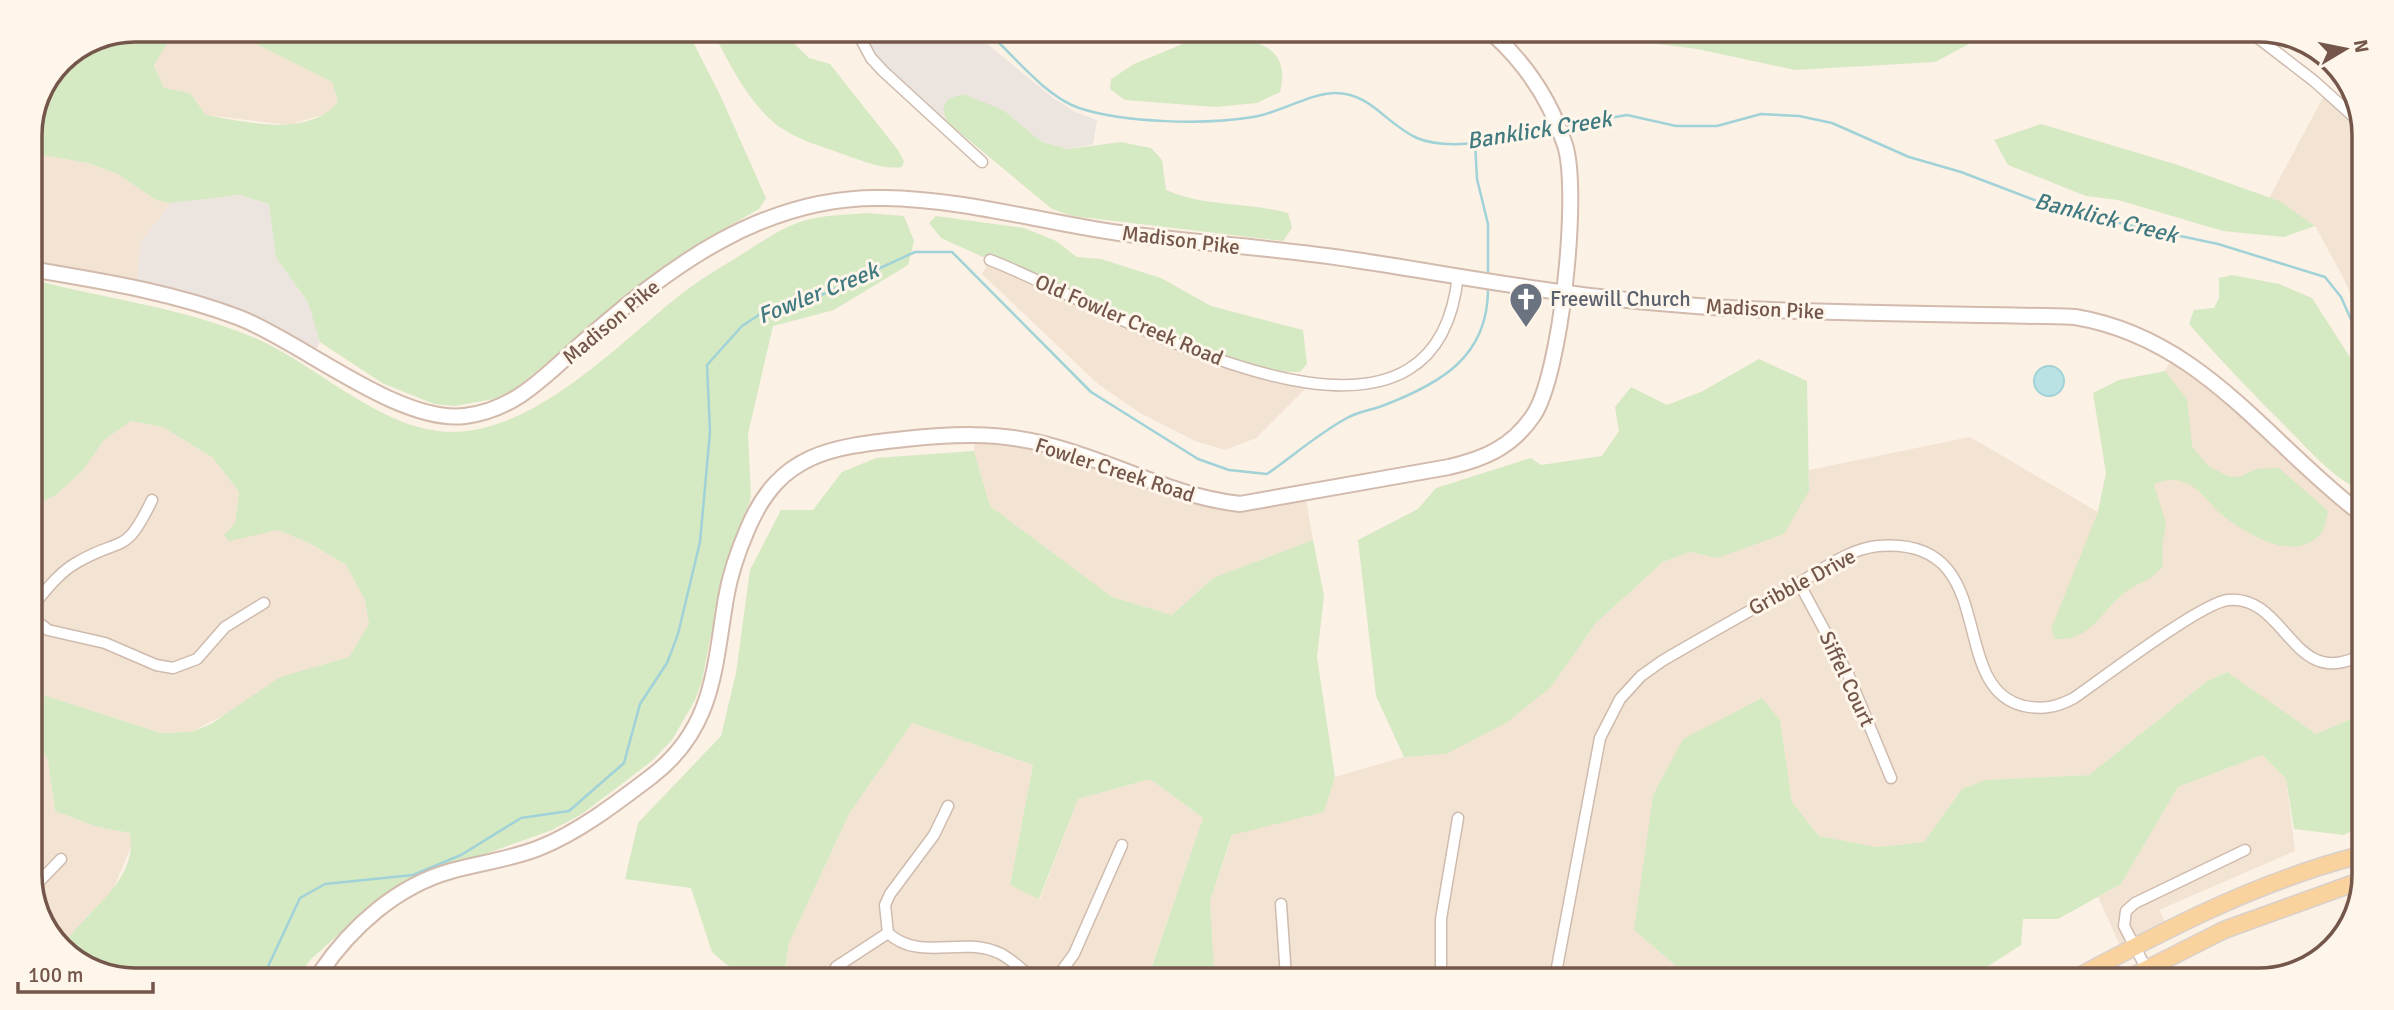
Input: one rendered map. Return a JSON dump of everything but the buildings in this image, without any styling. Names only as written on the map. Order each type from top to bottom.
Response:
[{"type":"main road","points":[[2094,968],[2135,946],[2264,887],[2352,858]]},
{"type":"main road","points":[[2146,968],[2224,930],[2351,884]]},
{"type":"street","points":[[862,42],[871,58],[883,71],[982,162]]},
{"type":"street","name":"Fowler Creek Road","points":[[324,968],[354,932],[399,894],[440,875],[537,849],[558,840],[650,778],[687,742],[701,719],[714,678],[727,595],[741,544],[764,494],[799,464],[828,451],[873,442],[948,435],[1006,437],[1070,451],[1168,489],[1208,500],[1240,503],[1271,500],[1471,462],[1506,445],[1539,407],[1549,380],[1563,292],[1572,187],[1565,145],[1545,96],[1522,63],[1501,42]]},
{"type":"street","points":[[2264,43],[2349,112]]},
{"type":"street","name":"Madison Pike","points":[[42,271],[122,285],[196,303],[283,338],[407,407],[451,417],[482,413],[520,397],[621,310],[715,242],[769,216],[830,200],[912,199],[1120,233],[1356,260],[1563,292],[1664,304],[1766,310],[2050,316],[2101,321],[2146,337],[2219,384],[2304,468],[2352,507]]},
{"type":"street","name":"Old Fowler Creek Road","points":[[990,260],[1209,356],[1310,384],[1337,386],[1375,382],[1412,366],[1430,349],[1450,318],[1465,276]]},
{"type":"street","points":[[42,595],[55,579],[77,562],[127,542],[152,500]]},
{"type":"street","name":"Gribble Drive","points":[[1557,968],[1600,738],[1612,711],[1626,692],[1654,666],[1856,551],[1895,546],[1927,555],[1950,573],[1963,595],[1984,673],[2005,698],[2033,708],[2053,707],[2074,698],[2184,624],[2225,601],[2245,601],[2263,610],[2301,651],[2313,659],[2332,664],[2352,658]]},
{"type":"street","name":"Siffel Court","points":[[1799,583],[1848,674],[1891,778]]},
{"type":"street","points":[[42,625],[48,630],[105,643],[156,665],[173,668],[197,659],[225,627],[264,603]]},
{"type":"street","points":[[948,806],[934,835],[890,894],[885,905],[888,933],[908,947],[979,947],[993,950],[1019,968]]},
{"type":"street","points":[[1441,968],[1441,919],[1458,818]]},
{"type":"street","points":[[1064,968],[1074,954],[1122,845]]},
{"type":"street","points":[[2146,968],[2124,926],[2126,911],[2135,904],[2245,850]]},
{"type":"street","points":[[42,879],[61,859]]},
{"type":"street","points":[[1281,904],[1285,968]]},
{"type":"street","points":[[836,967],[888,933]]},
{"type":"shaded area","points":[[168,42],[252,42],[332,82],[338,102],[329,113],[288,125],[206,115],[190,93],[164,88],[154,64]]},
{"type":"shaded area","points":[[864,42],[985,42],[1053,98],[1075,112],[1097,120],[1093,144],[1068,149],[1042,142],[1003,110],[943,109],[947,122],[943,126],[883,71]]},
{"type":"shaded area","points":[[2326,92],[2349,114],[2352,129],[2352,298],[2315,226],[2269,198]]},
{"type":"shaded area","points":[[42,155],[88,163],[118,174],[156,200],[171,203],[141,242],[136,288],[42,271]]},
{"type":"shaded area","points":[[239,195],[269,204],[276,258],[308,302],[313,315],[320,342],[313,355],[283,338],[136,288],[141,242],[171,203]]},
{"type":"shaded area","points":[[990,260],[1310,384],[1256,438],[1225,450],[1195,441],[1140,413],[1098,384],[982,274]]},
{"type":"shaded area","points":[[2175,354],[2352,506],[2352,719],[2316,734],[2226,672],[2207,681],[2089,775],[1985,780],[1962,789],[1924,842],[1877,847],[1819,836],[1792,802],[1780,720],[1634,930],[1678,968],[1213,968],[1210,901],[1233,834],[1324,812],[1335,777],[1404,757],[1446,754],[1551,687],[1596,623],[1663,562],[1690,552],[1717,558],[1809,491],[1809,470],[1970,437],[2098,512],[2106,473]]},
{"type":"shaded area","points":[[131,421],[163,427],[213,458],[239,492],[235,523],[278,529],[309,543],[346,565],[365,600],[369,624],[349,657],[321,665],[191,732],[161,733],[42,695],[42,502],[56,495],[83,470],[104,440]]},
{"type":"shaded area","points":[[975,435],[1018,438],[1208,500],[1305,494],[1313,540],[1213,578],[1172,615],[1112,597],[990,506],[974,451]]},
{"type":"shaded area","points":[[912,723],[1033,765],[1010,885],[1040,899],[1078,799],[1150,779],[1203,818],[1151,968],[786,968],[789,943],[849,814]]},
{"type":"shaded area","points":[[42,749],[48,760],[55,811],[98,827],[130,833],[132,844],[110,897],[88,915],[68,940],[54,922],[44,893]]},
{"type":"shaded area","points":[[2262,755],[2286,779],[2295,851],[2159,910],[2168,928],[2123,952],[2098,897],[2121,884],[2178,787]]},
{"type":"green space","points":[[168,42],[154,65],[164,88],[190,93],[206,115],[276,125],[310,120],[325,113],[338,102],[332,82],[252,42],[693,42],[766,198],[759,209],[699,243],[624,300],[505,397],[455,406],[434,404],[382,383],[320,342],[308,302],[276,258],[269,204],[239,195],[171,203],[156,200],[118,174],[88,163],[42,155],[45,111],[61,78],[74,65],[88,54],[123,43]]},
{"type":"green space","points":[[718,42],[792,42],[809,58],[830,64],[898,150],[904,161],[902,167],[866,162],[788,133],[770,119],[750,97]]},
{"type":"green space","points":[[1188,42],[1253,42],[1271,50],[1279,60],[1282,74],[1280,92],[1257,103],[1215,107],[1125,100],[1110,89],[1111,79],[1134,64]]},
{"type":"green space","points":[[1642,42],[1973,42],[1935,62],[1795,70],[1697,49]]},
{"type":"green space","points":[[963,94],[1003,110],[1042,142],[1068,149],[1121,142],[1151,148],[1162,160],[1166,190],[1195,199],[1288,213],[1292,228],[1283,241],[1073,216],[1052,209],[947,122],[943,109],[948,99]]},
{"type":"green space","points":[[2041,124],[2178,165],[2279,201],[2315,226],[2284,237],[2223,231],[2118,200],[2086,196],[2008,165],[1994,140]]},
{"type":"green space","points":[[866,213],[904,216],[914,241],[908,265],[834,310],[773,326],[748,434],[751,497],[710,639],[702,681],[695,700],[672,740],[652,761],[582,814],[552,830],[401,884],[377,900],[304,968],[117,966],[88,956],[69,941],[72,934],[118,881],[131,850],[130,833],[98,827],[55,811],[48,760],[42,749],[42,695],[161,733],[191,732],[211,724],[280,677],[349,657],[369,624],[365,600],[346,565],[309,543],[278,530],[229,541],[224,535],[235,523],[239,492],[213,458],[163,427],[131,421],[104,440],[83,470],[56,495],[42,502],[42,282],[172,311],[227,327],[277,349],[391,417],[438,431],[472,430],[506,421],[539,405],[602,361],[708,275],[781,230],[826,216]]},
{"type":"green space","points":[[936,216],[1024,228],[1056,241],[1077,257],[1101,259],[1161,278],[1211,306],[1303,330],[1307,364],[1300,372],[1256,371],[1118,318],[941,238],[929,223]]},
{"type":"green space","points":[[2232,275],[2279,284],[2312,298],[2352,360],[2352,486],[2314,456],[2189,324],[2194,310],[2214,308],[2219,298],[2219,278]]},
{"type":"green space","points":[[1759,359],[1807,381],[1809,491],[1784,534],[1717,558],[1690,552],[1663,562],[1596,623],[1551,687],[1506,723],[1446,754],[1404,757],[1376,696],[1358,540],[1418,509],[1436,488],[1531,458],[1541,465],[1602,456],[1619,431],[1615,407],[1631,387],[1667,405],[1703,391]]},
{"type":"green space","points":[[2165,371],[2187,399],[2192,446],[2208,466],[2228,476],[2240,477],[2256,469],[2279,468],[2328,511],[2323,530],[2311,542],[2299,546],[2271,543],[2231,522],[2190,485],[2172,480],[2154,484],[2166,524],[2162,547],[2163,566],[2153,576],[2124,593],[2086,631],[2068,638],[2055,639],[2051,629],[2098,512],[2106,473],[2093,393],[2119,380]]},
{"type":"green space","points":[[974,451],[990,506],[1112,597],[1172,615],[1213,578],[1313,540],[1324,596],[1317,657],[1335,777],[1324,812],[1232,835],[1210,901],[1214,968],[1151,968],[1203,818],[1150,779],[1078,799],[1039,899],[1010,885],[1033,765],[912,723],[849,814],[789,943],[785,968],[731,968],[712,952],[691,888],[625,879],[638,823],[721,736],[736,673],[750,570],[781,510],[813,510],[842,472],[876,458]]},
{"type":"green space","points":[[2227,672],[2316,734],[2352,719],[2352,831],[2344,835],[2294,829],[2286,779],[2262,755],[2178,787],[2121,884],[2058,919],[2023,919],[2021,945],[1985,968],[1678,968],[1634,930],[1653,795],[1683,739],[1762,698],[1780,720],[1792,802],[1819,836],[1877,847],[1924,842],[1962,789],[1985,780],[2089,775],[2207,681]]},
{"type":"water","points":[[2049,366],[2060,370],[2064,381],[2060,392],[2049,396],[2038,392],[2034,381],[2038,370]]},
{"type":"waterway","name":"Banklick Creek","points":[[998,42],[1054,95],[1079,108],[1119,117],[1189,122],[1234,120],[1263,115],[1334,93],[1347,94],[1368,103],[1406,132],[1431,142],[1485,142],[1553,128]]},
{"type":"waterway","name":"Banklick Creek","points":[[1563,126],[1627,115],[1676,126],[1717,126],[1761,114],[1799,116],[1832,123],[1909,157],[1961,172],[2063,211],[2218,244],[2325,277],[2341,297],[2352,322]]},
{"type":"waterway","name":"Fowler Creek","points":[[1475,142],[1477,179],[1488,224],[1488,277]]},
{"type":"waterway","name":"Fowler Creek","points":[[267,968],[300,898],[325,884],[413,875],[461,855],[521,818],[569,811],[624,763],[640,704],[667,663],[678,634],[700,542],[710,432],[707,365],[742,326],[768,309],[795,307],[915,252],[952,252],[1091,392],[1198,459],[1229,470],[1267,474],[1337,424],[1355,414],[1382,406],[1423,388],[1457,364],[1470,350],[1480,332],[1486,311],[1488,287]]},
{"type":"place","name":"Freewill Church","points":[[1526,329]]}]
